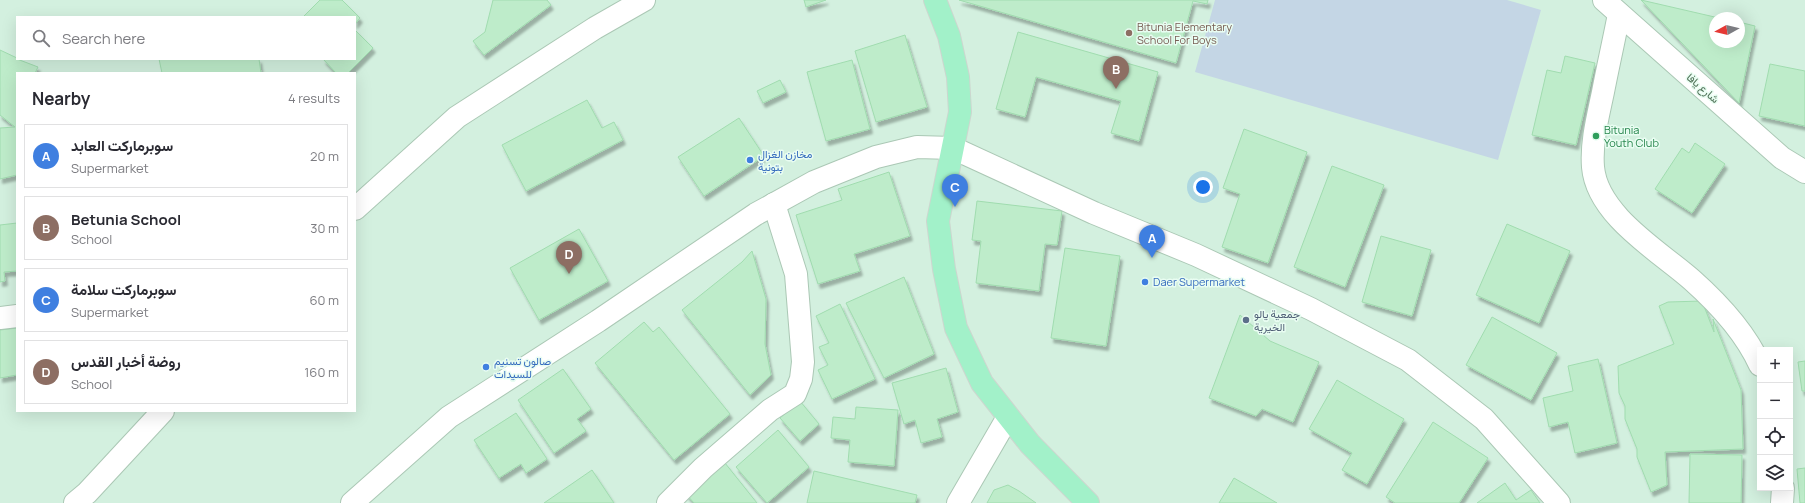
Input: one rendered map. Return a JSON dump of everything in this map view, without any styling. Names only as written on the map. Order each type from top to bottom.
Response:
[{"type":"main road","points":[[935,0],[949,36],[958,77],[960,112],[938,221],[944,269],[956,328],[982,383],[1030,444],[1088,503]]},
{"type":"street","points":[[356,208],[457,117],[595,28],[644,0]]},
{"type":"street","points":[[1612,7],[1596,126],[1593,167],[1598,188],[1609,206],[1630,228],[1694,281],[1734,323],[1757,360]]},
{"type":"street","name":"شارع يافا","points":[[1612,7],[1782,158],[1805,172]]},
{"type":"street","points":[[352,503],[449,417],[598,322],[756,214],[814,182],[876,157],[917,147],[953,148],[1094,213],[1196,255],[1311,309],[1408,360],[1484,419],[1559,503]]},
{"type":"street","points":[[668,503],[703,468],[742,434],[770,410],[795,394],[801,379],[803,362],[796,274],[774,204]]},
{"type":"street","points":[[0,318],[16,316]]},
{"type":"street","points":[[75,503],[87,493],[162,412]]},
{"type":"street","points":[[958,503],[1008,417]]},
{"type":"street","points":[[1782,503],[1783,491]]},
{"type":"shaded area","points":[[0,0],[1805,0],[1805,503],[0,503]]},
{"type":"shaded area","points":[[1215,0],[1507,0],[1541,10],[1498,160],[1195,72]]},
{"type":"building","points":[[320,0],[342,0],[360,18],[356,23],[356,16],[304,16]]},
{"type":"building","points":[[493,0],[547,0],[551,5],[484,55],[473,41],[485,32]]},
{"type":"building","points":[[804,0],[826,0],[806,7]]},
{"type":"building","name":"Bitunia Elementary School For Boys","points":[[959,0],[1208,0],[1207,4],[1193,1],[1176,63]]},
{"type":"building","points":[[1641,0],[1709,16],[1709,48],[1745,48],[1745,24],[1755,26],[1739,103]]},
{"type":"building","points":[[356,31],[373,48],[349,72],[335,72],[324,60],[356,60]]},
{"type":"building","points":[[1018,32],[1158,72],[1139,141],[1111,133],[1121,101],[1036,77],[1025,117],[996,109]]},
{"type":"building","points":[[905,35],[927,107],[876,122],[855,51]]},
{"type":"building","points":[[0,50],[16,58],[16,60],[38,67],[36,72],[16,72],[16,175],[0,179],[0,128],[15,127],[0,115]]},
{"type":"building","points":[[1565,56],[1595,63],[1576,145],[1532,135],[1547,70],[1561,73]]},
{"type":"building","points":[[159,60],[259,60],[261,72],[162,72]]},
{"type":"building","points":[[852,60],[870,129],[826,141],[807,72]]},
{"type":"building","points":[[1770,64],[1805,71],[1805,126],[1759,116]]},
{"type":"building","points":[[780,80],[786,92],[763,103],[757,91]]},
{"type":"building","points":[[587,100],[602,128],[614,122],[623,140],[526,191],[502,145]]},
{"type":"building","points":[[739,118],[764,156],[704,196],[678,157]]},
{"type":"building","points":[[1244,129],[1307,152],[1268,263],[1222,247],[1240,194],[1223,188]]},
{"type":"building","points":[[1695,143],[1725,164],[1692,213],[1655,189],[1682,148],[1689,153]]},
{"type":"building","points":[[1332,166],[1384,185],[1345,287],[1294,267]]},
{"type":"building","points":[[889,172],[910,236],[854,254],[860,271],[818,284],[796,215],[842,200],[838,189]]},
{"type":"building","points":[[977,201],[1062,211],[1057,245],[1045,244],[1039,291],[976,283],[981,241],[972,240]]},
{"type":"building","points":[[16,223],[16,271],[4,272],[5,281],[0,282],[0,225]]},
{"type":"building","points":[[1507,224],[1570,251],[1539,323],[1476,295]]},
{"type":"building","points":[[579,229],[608,281],[539,320],[510,268]]},
{"type":"building","points":[[1381,236],[1431,250],[1412,316],[1362,302]]},
{"type":"building","points":[[1065,248],[1120,256],[1106,346],[1051,338]]},
{"type":"building","points":[[752,251],[766,299],[765,344],[771,375],[750,395],[682,310],[742,262]]},
{"type":"building","points":[[904,277],[934,354],[884,378],[846,303]]},
{"type":"building","points":[[1702,301],[1714,332],[1713,319],[1741,390],[1743,449],[1665,452],[1667,485],[1651,492],[1637,457],[1637,449],[1625,419],[1625,406],[1619,393],[1618,366],[1674,344],[1659,306],[1668,302]]},
{"type":"building","points":[[840,304],[875,379],[832,399],[818,370],[828,365],[819,347],[829,343],[816,316]]},
{"type":"building","points":[[1240,315],[1270,341],[1319,362],[1293,422],[1262,409],[1256,416],[1209,398]]},
{"type":"building","points":[[1492,317],[1557,353],[1531,400],[1466,365]]},
{"type":"building","points":[[644,322],[653,332],[659,327],[730,414],[674,460],[595,363]]},
{"type":"building","points":[[16,328],[16,375],[0,378],[0,330]]},
{"type":"building","points":[[1598,359],[1617,443],[1575,453],[1568,422],[1549,427],[1543,398],[1573,391],[1568,366]]},
{"type":"building","points":[[1805,361],[1805,391],[1802,391],[1798,362]]},
{"type":"building","points":[[946,368],[958,412],[937,419],[942,437],[921,443],[915,420],[904,424],[892,383]]},
{"type":"building","points":[[563,369],[591,409],[577,419],[586,431],[554,453],[518,400]]},
{"type":"building","points":[[1337,380],[1404,419],[1367,484],[1342,470],[1352,453],[1309,429]]},
{"type":"building","points":[[800,401],[819,424],[800,441],[780,418]]},
{"type":"building","points":[[856,407],[898,410],[894,466],[848,462],[850,440],[831,438],[833,417],[855,419]]},
{"type":"building","points":[[516,413],[547,459],[526,473],[521,464],[499,478],[474,440]]},
{"type":"building","points":[[1433,422],[1488,458],[1459,503],[1395,503],[1386,497]]},
{"type":"building","points":[[778,430],[809,467],[767,503],[736,467]]},
{"type":"building","points":[[1690,454],[1742,455],[1741,503],[1689,503]]},
{"type":"building","points":[[725,463],[757,503],[694,503],[686,494]]},
{"type":"building","points":[[1805,468],[1805,503],[1800,503],[1797,469]]},
{"type":"building","points":[[592,470],[614,503],[544,503]]},
{"type":"building","points":[[814,471],[917,495],[915,503],[807,503]]},
{"type":"building","points":[[1234,478],[1277,503],[1219,503]]},
{"type":"building","points":[[1505,483],[1516,500],[1531,490],[1540,503],[1477,503]]},
{"type":"building","points":[[1008,485],[1036,503],[987,503],[994,490]]},
{"type":"place","name":"Bitunia Elementary School For Boys","points":[[1129,33]]},
{"type":"place","name":"Betunia School","points":[[1116,89]]},
{"type":"place","name":"Bitunia Youth Club","points":[[1596,136]]},
{"type":"place","name":"مخازن الغزال بتونية","points":[[750,160]]},
{"type":"place","name":"سوبرماركت سلامة","points":[[955,207]]},
{"type":"place","name":"سوبرماركت العابد","points":[[1152,258]]},
{"type":"place","name":"روضة أخبار القدس","points":[[569,274]]},
{"type":"place","name":"Daer Supermarket","points":[[1145,282]]},
{"type":"place","name":"جمعية يالو الخيرية","points":[[1246,320]]},
{"type":"place","name":"صالون تسنيم للسيدات","points":[[486,367]]}]
